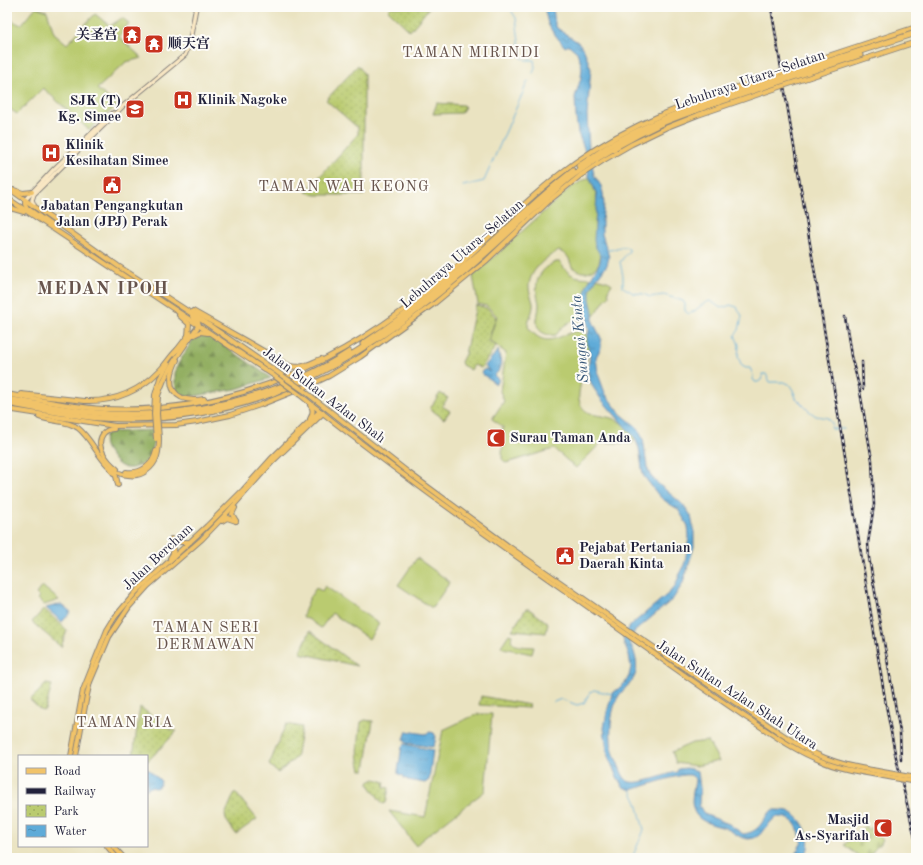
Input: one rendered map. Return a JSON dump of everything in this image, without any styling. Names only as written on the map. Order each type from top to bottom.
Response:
[{"type":"highway","name":"Lebuhraya Utara–Selatan","points":[[7,399],[82,412],[144,414],[203,408],[251,397],[279,387],[340,358],[401,318],[469,263],[535,202],[603,153],[616,141],[655,122],[698,105],[808,70],[916,32]]},
{"type":"highway","name":"Lebuhraya Utara–Selatan","points":[[808,70],[916,36]]},
{"type":"highway","name":"Lebuhraya Utara–Selatan","points":[[7,403],[99,418],[142,419],[215,410],[251,401],[282,390],[335,365],[407,318],[470,267],[530,212],[579,171]]},
{"type":"main road","points":[[39,210],[32,202],[33,196],[132,99],[185,55],[189,45],[195,7]]},
{"type":"main road","points":[[77,148],[126,101],[184,54],[187,47],[195,7]]},
{"type":"main road","points":[[7,394],[74,406],[118,409],[152,408],[189,404],[257,389],[320,362],[369,334],[424,294],[546,186],[576,162],[632,144],[760,86],[808,70],[916,27]]},
{"type":"main road","points":[[808,70],[916,42]]},
{"type":"main road","points":[[69,240],[65,234],[27,208],[24,204],[25,200],[54,169],[88,138],[91,139]]},
{"type":"main road","points":[[157,438],[155,455],[149,465],[135,473],[122,471],[114,466],[106,458],[101,447],[100,440],[101,436],[107,430],[126,427],[176,425],[212,420],[230,415],[260,405],[329,376],[375,348],[435,303],[486,261],[579,171],[603,153]]},
{"type":"main road","points":[[54,169],[59,168],[68,161]]},
{"type":"main road","points":[[8,188],[22,193],[32,192]]},
{"type":"main road","name":"Jalan Sultan Azlan Shah","points":[[8,188],[118,266],[210,326],[275,374],[332,413],[409,473],[622,629]]},
{"type":"main road","name":"Jalan Sultan Azlan Shah","points":[[7,198],[275,374]]},
{"type":"main road","points":[[7,209],[28,213]]},
{"type":"main road","points":[[118,266],[197,322],[210,326]]},
{"type":"main road","points":[[127,278],[130,282],[186,320],[189,326],[189,338]]},
{"type":"main road","points":[[176,304],[182,305],[214,322],[290,366],[305,366],[338,352]]},
{"type":"main road","points":[[7,394],[94,402],[116,398],[134,390],[148,381],[162,368],[189,338],[197,322]]},
{"type":"main road","points":[[189,338],[200,332],[207,332],[214,335]]},
{"type":"main road","points":[[179,350],[171,380],[172,387],[178,396],[184,399],[192,400],[239,394]]},
{"type":"main road","points":[[106,463],[111,468],[122,474],[131,476],[146,472],[154,463],[159,448],[154,414],[157,395],[163,373],[179,350]]},
{"type":"main road","points":[[301,392],[321,406],[322,412],[332,413]]},
{"type":"main road","name":"Jalan Sultan Azlan Shah","points":[[301,392],[305,399],[410,480],[622,629]]},
{"type":"main road","points":[[288,442],[312,417],[313,413],[311,406],[305,399]]},
{"type":"main road","points":[[7,409],[101,425],[126,427]]},
{"type":"main road","name":"Jalan Bercham","points":[[76,755],[90,682],[105,646],[119,621],[141,594],[202,539],[273,461],[315,421],[322,412]]},
{"type":"main road","name":"Jalan Bercham","points":[[71,755],[83,690],[100,647],[113,621],[123,606],[136,592],[185,548],[288,442],[322,412]]},
{"type":"main road","points":[[32,413],[76,427],[86,435],[116,476],[118,485]]},
{"type":"main road","points":[[315,421],[324,418],[340,426]]},
{"type":"main road","points":[[202,539],[225,519],[236,521],[232,514],[233,511],[247,491]]},
{"type":"main road","points":[[207,526],[222,514],[233,516]]},
{"type":"main road","points":[[167,571],[171,564],[182,554],[185,548],[222,518]]},
{"type":"main road","points":[[164,566],[174,552],[174,545],[171,539]]},
{"type":"main road","points":[[179,542],[190,542]]},
{"type":"main road","points":[[100,647],[115,622],[119,621],[119,616],[136,592]]},
{"type":"main road","name":"Jalan Sultan Azlan Shah Utara","points":[[622,629],[737,711],[805,754],[835,766],[916,778]]},
{"type":"main road","name":"Jalan Sultan Azlan Shah Utara","points":[[872,772],[916,782]]},
{"type":"main road","points":[[108,847],[118,858]]},
{"type":"main road","points":[[114,847],[124,858]]},
{"type":"green space","points":[[36,7],[47,11],[54,33],[67,44],[95,14],[110,26],[122,18],[129,23],[119,37],[142,58],[126,62],[97,89],[117,105],[89,130],[43,88],[17,114],[7,107],[7,19],[21,25]]},
{"type":"green space","points":[[391,7],[430,7],[410,31],[388,10]]},
{"type":"green space","points":[[358,65],[364,74],[364,195],[316,195],[306,192],[358,134],[358,128],[326,100]]},
{"type":"green space","points":[[437,103],[463,105],[465,107],[461,113],[433,114]]},
{"type":"green space","points":[[590,177],[597,199],[595,226],[600,251],[599,263],[590,271],[581,272],[572,267],[568,257],[559,251],[554,253],[539,265],[531,276],[529,282],[529,290],[533,306],[528,327],[534,334],[546,340],[551,340],[577,331],[586,334],[589,341],[579,393],[581,405],[588,412],[609,417],[621,423],[636,438],[631,444],[602,442],[576,468],[554,449],[506,463],[502,459],[503,427],[492,419],[504,401],[500,391],[506,353],[489,340],[497,316],[487,306],[478,304],[473,276],[571,187]]},
{"type":"green space","points":[[556,262],[560,262],[565,269],[574,276],[596,278],[608,281],[612,284],[608,290],[609,296],[591,318],[568,323],[556,335],[553,335],[541,332],[539,330],[537,320],[539,305],[536,288],[538,278],[543,270]]},
{"type":"green space","points":[[476,305],[487,308],[496,317],[488,341],[496,346],[481,368],[474,365],[471,370],[462,365],[461,362],[465,354]]},
{"type":"green space","points":[[204,334],[212,337],[271,378],[236,389],[189,397],[182,395],[177,391],[175,383],[175,373],[178,364],[195,336]]},
{"type":"green space","points":[[440,393],[448,398],[442,406],[450,411],[444,419],[430,409]]},
{"type":"green space","points":[[153,430],[153,444],[150,457],[142,465],[137,467],[127,468],[121,466],[114,460],[105,447],[105,436],[111,432]]},
{"type":"green space","points":[[417,558],[450,582],[432,608],[398,585]]},
{"type":"green space","points":[[42,586],[59,600],[44,605],[38,599],[39,597],[36,594]]},
{"type":"green space","points":[[325,586],[379,624],[369,639],[332,613],[321,628],[304,618],[303,615],[310,597],[316,588],[322,591]]},
{"type":"green space","points":[[44,609],[67,630],[61,647],[32,622]]},
{"type":"green space","points":[[526,609],[529,609],[548,623],[546,633],[512,630]]},
{"type":"green space","points":[[310,631],[357,666],[300,653]]},
{"type":"green space","points":[[509,634],[512,635],[512,642],[518,646],[534,647],[532,654],[503,648],[501,646]]},
{"type":"green space","points":[[46,684],[52,685],[45,710],[42,711],[30,700]]},
{"type":"green space","points":[[481,696],[529,705],[528,708],[479,705]]},
{"type":"green space","points":[[140,707],[171,730],[177,731],[148,761],[148,755],[133,755]]},
{"type":"green space","points":[[477,714],[492,714],[485,791],[420,841],[416,846],[389,811],[425,817],[443,730]]},
{"type":"green space","points":[[365,720],[373,721],[365,770],[361,770],[358,751],[361,722]]},
{"type":"green space","points":[[286,724],[302,727],[296,758],[278,773],[269,765]]},
{"type":"green space","points":[[708,741],[719,761],[696,766],[676,763],[672,752],[692,743]]},
{"type":"green space","points":[[375,779],[385,782],[384,787],[389,788],[386,803],[383,804],[369,785],[369,782]]},
{"type":"green space","points":[[235,792],[257,819],[236,834],[226,820],[225,815]]},
{"type":"green space","points":[[865,826],[868,830],[872,827],[883,840],[867,858],[862,858],[844,845]]},
{"type":"water","name":"Sungai Kinta","points":[[544,7],[553,7],[555,24],[557,28],[579,43],[584,50],[591,69],[587,115],[589,148],[594,175],[601,186],[603,193],[604,205],[602,234],[609,257],[607,265],[590,290],[593,322],[601,338],[601,348],[596,357],[598,374],[605,393],[609,399],[621,414],[637,427],[643,438],[647,467],[650,475],[686,508],[691,516],[694,531],[694,547],[683,583],[673,599],[634,632],[629,641],[635,656],[636,672],[634,679],[620,694],[615,705],[611,727],[613,751],[622,774],[628,781],[634,783],[677,772],[678,769],[687,768],[698,771],[700,788],[699,805],[704,814],[729,824],[743,834],[754,831],[772,810],[788,811],[794,814],[807,832],[808,846],[802,858],[793,858],[802,842],[799,831],[792,821],[782,817],[776,817],[754,838],[742,838],[725,828],[704,821],[695,813],[692,805],[692,796],[695,779],[692,776],[679,776],[631,790],[623,787],[608,756],[604,728],[607,712],[612,694],[625,683],[629,676],[631,667],[623,637],[631,625],[669,593],[675,586],[685,562],[689,537],[688,526],[678,509],[659,496],[643,475],[639,448],[635,438],[601,399],[589,378],[588,370],[590,356],[587,339],[589,330],[583,301],[587,285],[600,262],[601,256],[595,246],[594,240],[597,195],[589,176],[584,148],[578,133],[576,118],[575,97],[581,78],[582,67],[577,52],[569,45],[565,47],[552,31],[548,24]]},
{"type":"water","points":[[498,350],[501,363],[498,372],[494,375],[499,380],[496,384],[481,372],[485,369],[490,372],[485,366]]},
{"type":"water","points":[[61,604],[71,612],[62,622],[46,608]]},
{"type":"water","points":[[407,731],[425,734],[430,732],[434,733],[436,737],[434,746],[431,747],[406,743],[404,739]]},
{"type":"water","points":[[404,744],[433,750],[429,780],[425,783],[408,780],[404,778],[404,776],[398,774],[402,746]]},
{"type":"water","points":[[148,769],[161,781],[160,785],[156,788],[150,787],[148,789]]},
{"type":"waterway","points":[[509,7],[516,18],[521,57],[526,60],[534,60],[535,68],[533,73]]},
{"type":"waterway","points":[[463,186],[484,181],[528,81]]},
{"type":"waterway","points":[[607,250],[620,247],[629,248],[629,251],[620,262],[623,276],[623,287],[633,293],[643,294],[650,297],[664,295],[683,301],[685,304],[685,311],[689,314],[704,303],[710,301],[721,308],[730,305],[737,307],[742,316],[739,330],[735,335],[739,345],[738,357],[742,366],[750,368],[755,382],[761,380],[763,374],[766,374],[770,382],[784,382],[789,384],[796,398],[809,411],[816,416],[828,418],[833,425],[831,427],[832,429],[844,429]]},
{"type":"waterway","points":[[554,702],[561,699],[577,705],[584,703],[590,692],[594,690],[612,694]]},
{"type":"waterway","points":[[631,790],[637,803],[644,830],[632,858]]},
{"type":"railway","points":[[771,7],[886,705],[895,753],[916,842]]},
{"type":"railway","points":[[845,316],[851,356],[859,386],[872,460],[874,505],[868,543],[869,558],[900,732],[901,760]]},
{"type":"railway","points":[[862,362],[863,389]]},
{"type":"place","name":"关圣宫","points":[[132,35]]},
{"type":"place","name":"顺天宫","points":[[154,44]]},
{"type":"place","name":"Klinik Nagoke","points":[[183,100]]},
{"type":"place","name":"SJK (T) Kg. Simee","points":[[135,109]]},
{"type":"place","name":"Klinik Kesihatan Simee","points":[[51,153]]},
{"type":"place","name":"Jabatan Pengangkutan Jalan (JPJ) Perak","points":[[112,185]]},
{"type":"place","name":"Surau Taman Anda","points":[[496,438]]},
{"type":"place","name":"Pejabat Pertanian Daerah Kinta","points":[[565,556]]},
{"type":"place","name":"Masjid As-Syarifah","points":[[883,828]]},
{"type":"district","name":"TAMAN MIRINDI","points":[[471,53]]},
{"type":"district","name":"TAMAN WAH KEONG","points":[[344,187]]},
{"type":"district","name":"MEDAN IPOH","points":[[103,289]]},
{"type":"district","name":"TAMAN SERI DERMAWAN","points":[[206,636]]},
{"type":"district","name":"TAMAN RIA","points":[[125,723]]}]
